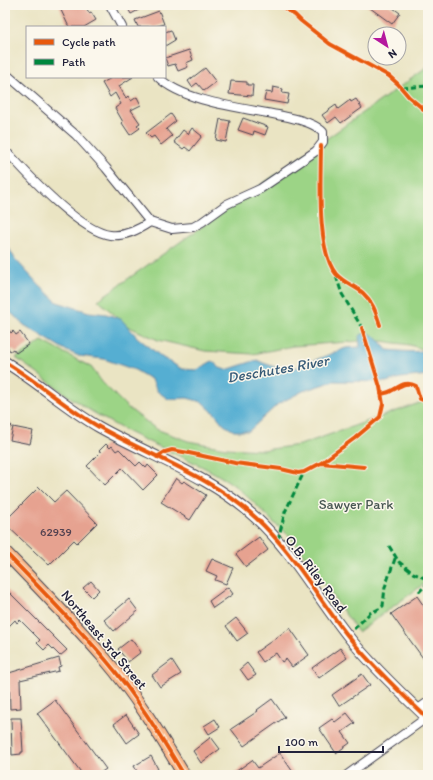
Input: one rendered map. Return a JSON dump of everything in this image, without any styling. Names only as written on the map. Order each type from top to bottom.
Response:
[{"type":"main road","name":"Northeast 3rd Street","points":[[5,552],[48,596],[106,660],[130,692],[184,775]]},
{"type":"street","points":[[110,5],[121,26]]},
{"type":"street","points":[[5,73],[76,135],[106,168],[150,222],[172,229],[193,227],[227,204],[267,185],[316,151],[323,142],[323,132],[305,122],[186,94],[174,89],[159,78]]},
{"type":"street","points":[[10,155],[34,182],[88,228],[99,233],[112,236],[137,230],[150,222]]},
{"type":"street","name":"O.B. Riley Road","points":[[5,362],[82,417],[205,482],[226,495],[254,517],[284,547],[352,641],[427,719]]},
{"type":"street","points":[[418,709],[428,702]]},
{"type":"street","points":[[347,775],[427,719]]},
{"type":"green space","points":[[428,67],[428,351],[410,345],[374,340],[293,346],[253,354],[205,351],[158,340],[127,326],[98,300]]},
{"type":"green space","name":"Sawyer Park","points":[[42,341],[91,367],[102,382],[127,407],[156,429],[188,441],[225,448],[263,450],[300,445],[428,400],[428,581],[358,632],[291,537],[237,487],[215,473],[104,419],[65,394],[16,358]]},
{"type":"water","name":"Deschutes River","points":[[5,241],[15,259],[57,302],[89,312],[106,314],[121,319],[138,338],[163,358],[182,369],[197,370],[212,361],[220,368],[226,370],[257,360],[287,371],[346,348],[360,347],[359,336],[367,332],[377,338],[387,350],[412,352],[428,350],[428,375],[401,378],[386,382],[334,381],[303,391],[278,404],[249,431],[234,431],[224,425],[202,402],[187,398],[168,399],[157,391],[152,380],[135,370],[104,359],[79,356],[67,351],[24,325],[9,311],[5,305]]},
{"type":"building","points":[[85,5],[89,13],[91,12],[96,20],[86,26],[69,26],[59,6]]},
{"type":"building","points":[[126,5],[148,5],[131,14]]},
{"type":"building","points":[[366,5],[389,5],[400,13],[392,24]]},
{"type":"building","points":[[159,11],[164,24],[158,26],[138,26],[135,20]]},
{"type":"building","points":[[171,30],[175,40],[166,45],[166,32]]},
{"type":"building","points":[[189,50],[193,60],[186,63],[188,67],[178,71],[175,64],[168,66],[166,58]]},
{"type":"building","points":[[205,68],[216,82],[204,91],[197,83],[192,87],[188,81]]},
{"type":"building","points":[[111,78],[131,78],[119,86],[126,98],[128,96],[131,101],[137,97],[141,105],[131,110],[140,123],[137,125],[140,128],[130,135],[115,108],[121,104],[115,93],[110,97],[102,83]]},
{"type":"building","points":[[231,81],[247,82],[247,85],[253,85],[252,96],[229,94]]},
{"type":"building","points":[[273,87],[283,89],[282,93],[289,94],[287,104],[264,100],[266,92],[272,93]]},
{"type":"building","points":[[356,99],[362,108],[341,123],[336,117],[328,123],[322,115],[336,105],[338,109],[350,100],[351,102]]},
{"type":"building","points":[[171,114],[176,121],[166,129],[172,136],[161,145],[154,136],[151,138],[146,133]]},
{"type":"building","points":[[243,118],[268,127],[265,135],[254,131],[253,135],[238,130]]},
{"type":"building","points":[[220,119],[230,121],[226,142],[216,140]]},
{"type":"building","points":[[192,128],[202,136],[190,151],[185,147],[183,149],[174,142],[183,130],[188,134]]},
{"type":"building","points":[[5,325],[11,333],[13,331],[16,335],[20,332],[29,344],[16,353],[13,349],[10,351],[5,343]]},
{"type":"building","points":[[5,419],[12,426],[5,433]]},
{"type":"building","points":[[13,427],[33,431],[30,444],[10,440]]},
{"type":"building","points":[[106,444],[110,448],[112,446],[116,451],[119,449],[136,466],[140,462],[146,468],[148,465],[158,475],[143,490],[122,468],[105,485],[87,466],[101,452],[99,451]]},
{"type":"building","points":[[176,478],[182,483],[184,481],[206,495],[190,520],[161,502]]},
{"type":"building","points":[[39,487],[54,502],[66,491],[97,523],[77,543],[74,540],[49,565],[5,524],[5,521]]},
{"type":"building","points":[[259,537],[268,550],[246,567],[236,554]]},
{"type":"building","points":[[212,559],[233,568],[226,584],[215,580],[217,576],[206,571]]},
{"type":"building","points":[[91,581],[99,590],[92,597],[83,588]]},
{"type":"building","points":[[228,587],[233,594],[213,608],[209,601]]},
{"type":"building","points":[[5,588],[67,650],[60,656],[49,645],[44,650],[37,643],[40,640],[20,620],[17,623],[15,620],[8,627],[5,625]]},
{"type":"building","points":[[417,596],[428,612],[428,665],[391,614]]},
{"type":"building","points":[[129,599],[138,611],[114,631],[104,620]]},
{"type":"building","points":[[236,618],[248,633],[237,641],[226,626]]},
{"type":"building","points":[[290,628],[309,655],[292,667],[286,659],[282,662],[276,653],[263,662],[256,652]]},
{"type":"building","points":[[131,639],[141,652],[128,662],[118,649]]},
{"type":"building","points":[[340,648],[347,658],[319,678],[312,668]]},
{"type":"building","points":[[59,658],[61,666],[58,667],[59,671],[20,680],[21,708],[10,709],[9,673]]},
{"type":"building","points":[[172,660],[181,674],[160,687],[152,675]]},
{"type":"building","points":[[247,663],[256,675],[248,680],[240,669]]},
{"type":"building","points":[[362,674],[370,685],[339,706],[332,695]]},
{"type":"building","points":[[272,699],[285,717],[244,746],[231,729],[258,711],[257,710]]},
{"type":"building","points":[[55,700],[106,769],[97,775],[83,775],[37,713]]},
{"type":"building","points":[[347,713],[355,723],[342,732],[350,743],[336,753],[319,728],[332,719],[335,722]]},
{"type":"building","points":[[126,715],[139,734],[127,743],[114,724]]},
{"type":"building","points":[[11,718],[21,718],[23,752],[21,752],[21,754],[12,755]]},
{"type":"building","points":[[215,719],[220,727],[209,734],[204,726]]},
{"type":"building","points":[[211,737],[220,749],[201,763],[193,751]]},
{"type":"building","points":[[280,753],[295,775],[231,775],[252,760],[258,768]]},
{"type":"building","points":[[151,756],[158,769],[148,775],[139,775],[134,766]]},
{"type":"marked path","points":[[402,88],[428,86]]},
{"type":"marked path","points":[[336,276],[342,294],[362,328]]},
{"type":"marked path","points":[[278,540],[285,512],[304,472]]},
{"type":"marked path","points":[[389,546],[399,562],[413,573],[427,579],[427,584],[419,592]]},
{"type":"marked path","points":[[354,629],[370,613],[383,606],[385,587],[396,556]]},
{"type":"cycle path","points":[[280,5],[295,15],[330,44],[389,76],[409,97],[428,113]]},
{"type":"cycle path","points":[[321,146],[320,194],[322,231],[325,248],[330,263],[336,274],[366,296],[374,308],[380,325]]},
{"type":"cycle path","points":[[321,463],[380,417],[383,404],[380,387],[362,328]]},
{"type":"cycle path","points":[[5,362],[87,420],[119,438],[201,479],[239,503],[256,518],[283,547],[352,641],[389,681],[428,719]]},
{"type":"cycle path","points":[[381,394],[390,392],[406,384],[412,384],[416,386],[420,399],[428,402]]},
{"type":"cycle path","points":[[157,457],[172,450],[235,463],[281,469],[298,473],[304,472],[321,463],[364,467]]},
{"type":"cycle path","points":[[5,552],[93,645],[116,672],[147,715],[184,775]]}]
